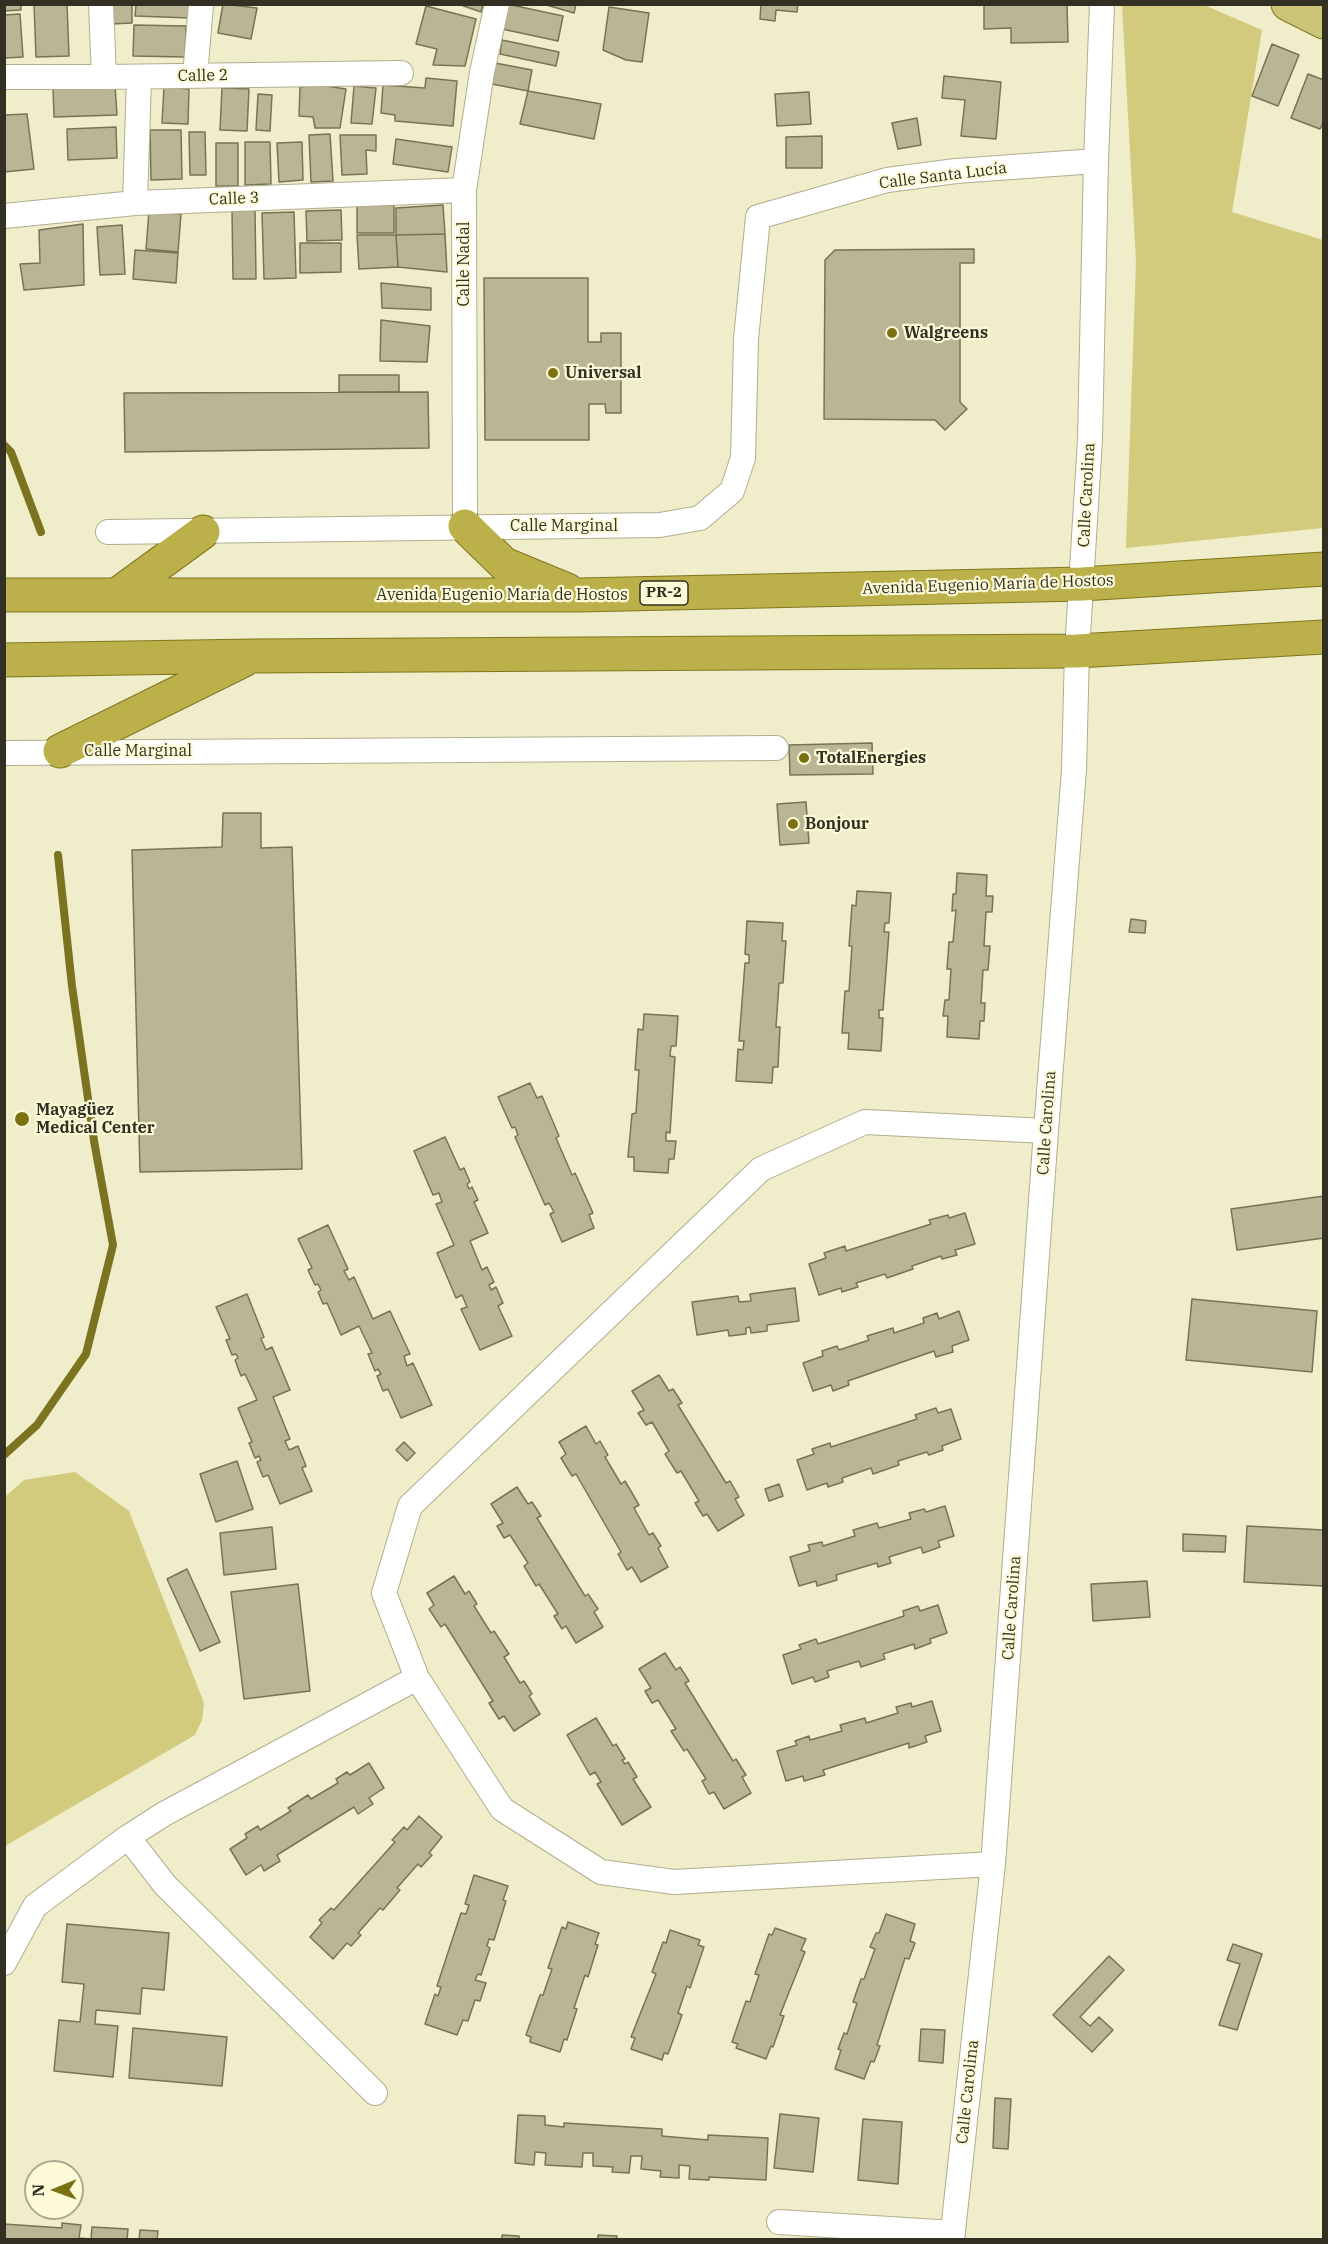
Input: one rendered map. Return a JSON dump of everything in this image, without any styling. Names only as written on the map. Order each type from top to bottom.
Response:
[{"type":"highway","points":[[465,526],[504,564],[580,595]]},
{"type":"highway","points":[[118,594],[204,532]]},
{"type":"highway","name":"Avenida Eugenio María de Hostos","points":[[4,595],[580,595],[1082,584],[1323,569]]},
{"type":"highway","points":[[4,660],[253,656],[1077,651],[1323,637]]},
{"type":"highway","points":[[60,752],[253,656]]},
{"type":"main road","points":[[1288,4],[1323,22]]},
{"type":"street","points":[[101,4],[104,77]]},
{"type":"street","points":[[195,76],[201,4]]},
{"type":"street","name":"Calle Nadal","points":[[465,526],[464,190],[482,72],[497,4]]},
{"type":"street","name":"Calle Carolina","points":[[953,2236],[993,1864],[1074,770],[1077,651],[1090,440],[1102,4]]},
{"type":"street","name":"Calle 2","points":[[4,76],[139,77],[401,73]]},
{"type":"street","points":[[135,203],[139,77]]},
{"type":"street","name":"Calle Santa Lucía","points":[[758,217],[887,180],[956,171],[1096,161]]},
{"type":"street","name":"Calle 3","points":[[4,216],[135,203],[464,190]]},
{"type":"street","name":"Calle Marginal","points":[[108,532],[660,525],[700,518],[732,491],[743,458],[746,339],[758,217]]},
{"type":"street","name":"Calle Marginal","points":[[4,753],[776,748]]},
{"type":"street","points":[[993,1864],[674,1882],[601,1872],[502,1809],[417,1678],[384,1593],[410,1506],[761,1169],[865,1122],[1046,1131]]},
{"type":"street","points":[[4,1963],[35,1906],[128,1837],[164,1814],[417,1678]]},
{"type":"street","points":[[128,1837],[165,1885],[375,2093]]},
{"type":"street","points":[[779,2222],[953,2236]]},
{"type":"shaded area","points":[[1122,5],[1204,5],[1262,30],[1232,212],[1323,240],[1323,528],[1126,548],[1136,262]]},
{"type":"shaded area","points":[[75,1472],[129,1511],[204,1703],[202,1720],[195,1735],[5,1846],[5,1497],[24,1480]]},
{"type":"building","points":[[4,4],[21,4],[21,10],[4,11]]},
{"type":"building","points":[[34,4],[67,4],[69,56],[36,57]]},
{"type":"building","points":[[110,4],[132,4],[132,23],[111,24]]},
{"type":"building","points":[[136,4],[190,4],[190,18],[135,16]]},
{"type":"building","points":[[223,4],[257,8],[251,39],[218,33]]},
{"type":"building","points":[[458,4],[483,4],[481,12]]},
{"type":"building","points":[[507,4],[563,16],[558,41],[502,29]]},
{"type":"building","points":[[543,4],[576,4],[574,13]]},
{"type":"building","points":[[761,4],[798,4],[797,12],[776,10],[775,21],[760,19]]},
{"type":"building","points":[[984,4],[1067,4],[1068,42],[1011,43],[1011,28],[984,29]]},
{"type":"building","points":[[426,6],[476,19],[465,66],[433,65],[437,49],[416,44]]},
{"type":"building","points":[[609,7],[649,13],[642,62],[626,60],[603,50]]},
{"type":"building","points":[[20,14],[23,57],[4,58],[4,15]]},
{"type":"building","points":[[134,25],[186,26],[185,57],[133,56]]},
{"type":"building","points":[[502,40],[559,52],[556,66],[500,54]]},
{"type":"building","points":[[1272,44],[1299,55],[1278,106],[1252,96]]},
{"type":"building","points":[[495,63],[532,70],[528,91],[492,84]]},
{"type":"building","points":[[1308,74],[1324,80],[1324,121],[1320,129],[1291,118]]},
{"type":"building","points":[[944,76],[1001,82],[996,139],[961,136],[965,100],[942,98]]},
{"type":"building","points":[[426,78],[457,81],[453,126],[395,121],[395,115],[381,113],[383,85],[425,88]]},
{"type":"building","points":[[115,85],[117,115],[54,117],[53,87]]},
{"type":"building","points":[[319,85],[346,89],[340,128],[315,128],[313,117],[299,116],[300,87]]},
{"type":"building","points":[[354,86],[376,88],[372,124],[351,123]]},
{"type":"building","points":[[164,87],[189,89],[188,124],[162,123]]},
{"type":"building","points":[[222,88],[249,89],[247,131],[220,130]]},
{"type":"building","points":[[528,91],[601,104],[594,139],[520,124]]},
{"type":"building","points":[[809,92],[811,124],[777,126],[775,94]]},
{"type":"building","points":[[258,94],[272,95],[270,131],[256,130]]},
{"type":"building","points":[[27,114],[34,169],[4,172],[4,115]]},
{"type":"building","points":[[917,118],[921,145],[898,149],[892,123]]},
{"type":"building","points":[[116,127],[117,158],[68,160],[67,129]]},
{"type":"building","points":[[150,130],[181,130],[182,179],[151,180]]},
{"type":"building","points":[[189,132],[205,132],[206,175],[190,175]]},
{"type":"building","points":[[330,134],[333,181],[311,182],[309,135]]},
{"type":"building","points":[[340,135],[376,135],[376,151],[366,150],[367,174],[342,175]]},
{"type":"building","points":[[822,136],[822,168],[786,168],[786,137]]},
{"type":"building","points":[[396,139],[452,147],[448,172],[393,164]]},
{"type":"building","points":[[245,142],[270,142],[271,184],[245,185]]},
{"type":"building","points":[[302,142],[303,180],[279,182],[277,143]]},
{"type":"building","points":[[216,143],[238,143],[238,186],[216,186]]},
{"type":"building","points":[[357,205],[394,205],[394,233],[357,233]]},
{"type":"building","points":[[443,205],[445,234],[396,235],[396,208]]},
{"type":"building","points":[[255,210],[256,279],[233,279],[232,211]]},
{"type":"building","points":[[341,210],[342,240],[307,241],[306,211]]},
{"type":"building","points":[[149,211],[181,214],[178,252],[146,249]]},
{"type":"building","points":[[294,212],[296,278],[264,279],[262,213]]},
{"type":"building","points":[[83,224],[84,285],[24,290],[20,264],[40,263],[39,230]]},
{"type":"building","points":[[122,225],[125,274],[100,275],[97,227]]},
{"type":"building","points":[[445,234],[447,272],[398,267],[396,235]]},
{"type":"building","points":[[357,235],[396,235],[398,267],[359,269]]},
{"type":"building","points":[[300,243],[341,243],[341,272],[300,273]]},
{"type":"building","name":"Walgreens","points":[[974,249],[974,263],[960,263],[960,402],[967,409],[945,430],[935,420],[824,419],[825,260],[835,250]]},
{"type":"building","points":[[135,250],[178,253],[176,283],[133,279]]},
{"type":"building","name":"Universal","points":[[484,278],[588,278],[588,342],[601,342],[601,333],[621,333],[621,413],[606,413],[605,404],[589,404],[589,440],[485,440]]},
{"type":"building","points":[[381,283],[431,288],[431,310],[382,308]]},
{"type":"building","points":[[381,320],[430,326],[427,362],[380,361]]},
{"type":"building","points":[[339,375],[399,375],[399,392],[339,392]]},
{"type":"building","points":[[428,392],[429,448],[125,452],[124,393]]},
{"type":"building","points":[[872,743],[873,774],[790,775],[789,745]]},
{"type":"building","name":"Bonjour","points":[[806,802],[809,843],[780,845],[777,804]]},
{"type":"building","points":[[223,813],[261,813],[261,848],[292,847],[302,1169],[140,1172],[132,850],[222,847]]},
{"type":"building","points":[[957,873],[987,875],[986,896],[993,896],[992,912],[986,912],[984,946],[990,946],[988,970],[983,970],[981,1003],[985,1003],[984,1021],[980,1021],[979,1039],[947,1037],[948,1016],[943,1016],[945,1000],[949,1000],[951,969],[947,969],[949,942],[953,942],[956,910],[952,911]]},
{"type":"building","points":[[857,891],[891,893],[889,923],[885,923],[884,932],[889,932],[883,1010],[879,1010],[879,1018],[883,1018],[881,1051],[848,1049],[849,1033],[842,1033],[845,991],[849,991],[852,905],[856,906]]},
{"type":"building","points":[[1131,919],[1146,921],[1145,933],[1129,932]]},
{"type":"building","points":[[747,921],[783,923],[782,941],[786,941],[783,983],[779,983],[776,1027],[780,1027],[778,1067],[773,1067],[772,1083],[736,1081],[738,1049],[743,1050],[744,1041],[739,1041],[745,963],[749,963],[749,955],[745,954]]},
{"type":"building","points":[[644,1014],[678,1016],[676,1046],[671,1046],[670,1056],[675,1057],[670,1133],[666,1132],[666,1141],[676,1141],[674,1159],[669,1159],[668,1173],[634,1171],[634,1157],[628,1157],[632,1114],[636,1113],[639,1070],[635,1070],[638,1029],[643,1030]]},
{"type":"building","points":[[530,1083],[537,1098],[542,1096],[559,1136],[556,1138],[572,1175],[575,1173],[593,1213],[589,1215],[594,1228],[562,1242],[550,1214],[554,1212],[549,1203],[545,1205],[515,1137],[518,1135],[515,1127],[512,1128],[498,1097]]},
{"type":"building","points":[[445,1137],[460,1170],[464,1168],[470,1182],[467,1184],[469,1189],[472,1187],[478,1200],[474,1202],[488,1233],[470,1241],[482,1270],[487,1267],[494,1282],[489,1285],[491,1290],[496,1287],[503,1303],[498,1306],[512,1336],[480,1350],[461,1309],[467,1307],[462,1295],[456,1298],[437,1253],[454,1245],[436,1204],[442,1202],[439,1193],[433,1195],[414,1151]]},
{"type":"building","points":[[1324,1196],[1324,1238],[1237,1250],[1231,1209]]},
{"type":"building","points":[[965,1213],[975,1244],[955,1250],[957,1255],[942,1259],[941,1256],[887,1278],[885,1274],[856,1283],[858,1287],[842,1292],[841,1288],[819,1295],[809,1264],[826,1258],[824,1253],[845,1246],[846,1251],[931,1224],[929,1220],[948,1215],[949,1218]]},
{"type":"building","points":[[328,1225],[348,1269],[344,1271],[349,1280],[354,1277],[373,1319],[390,1311],[410,1354],[404,1356],[407,1366],[413,1363],[432,1405],[401,1418],[388,1389],[383,1391],[377,1376],[381,1374],[378,1369],[375,1371],[368,1354],[372,1353],[359,1326],[341,1335],[327,1303],[323,1304],[318,1292],[321,1290],[318,1284],[315,1285],[308,1270],[312,1268],[298,1239]]},
{"type":"building","points":[[795,1288],[799,1321],[767,1325],[767,1331],[751,1333],[750,1327],[746,1328],[746,1334],[729,1336],[728,1330],[697,1335],[692,1302],[738,1296],[739,1302],[751,1301],[750,1294]]},
{"type":"building","points":[[247,1294],[264,1337],[261,1339],[266,1350],[272,1347],[290,1390],[273,1397],[290,1439],[285,1441],[289,1450],[298,1446],[306,1466],[302,1468],[312,1491],[280,1504],[268,1475],[263,1477],[257,1462],[261,1460],[259,1456],[255,1458],[249,1443],[252,1442],[238,1408],[257,1400],[245,1374],[241,1376],[235,1360],[238,1358],[236,1354],[232,1355],[226,1340],[230,1339],[216,1307]]},
{"type":"building","points":[[1192,1299],[1317,1311],[1312,1372],[1186,1360]]},
{"type":"building","points":[[959,1311],[969,1340],[952,1346],[953,1352],[936,1357],[934,1351],[848,1381],[849,1385],[833,1391],[831,1385],[813,1391],[803,1363],[823,1356],[822,1351],[837,1346],[839,1350],[869,1340],[867,1336],[893,1328],[894,1333],[924,1323],[923,1318],[937,1313],[939,1319]]},
{"type":"building","points":[[659,1375],[669,1391],[673,1389],[682,1403],[678,1405],[726,1483],[730,1481],[739,1497],[735,1499],[744,1515],[718,1531],[707,1514],[703,1516],[695,1503],[699,1501],[681,1471],[677,1473],[665,1454],[669,1451],[652,1422],[646,1425],[638,1413],[644,1410],[632,1391]]},
{"type":"building","points":[[936,1408],[938,1413],[951,1409],[961,1439],[942,1446],[943,1450],[929,1455],[927,1452],[898,1461],[899,1465],[873,1474],[871,1468],[842,1478],[843,1482],[828,1487],[827,1483],[807,1490],[797,1460],[814,1454],[812,1449],[830,1443],[831,1447],[917,1419],[915,1415]]},
{"type":"building","points":[[586,1426],[596,1444],[600,1441],[608,1455],[605,1457],[621,1484],[625,1481],[639,1505],[634,1508],[649,1535],[653,1533],[661,1546],[658,1548],[668,1567],[641,1582],[632,1567],[627,1570],[618,1554],[621,1552],[576,1474],[572,1476],[561,1458],[566,1454],[559,1442]]},
{"type":"building","points":[[404,1442],[415,1453],[407,1461],[396,1450]]},
{"type":"building","points":[[237,1461],[253,1509],[216,1522],[200,1474]]},
{"type":"building","points":[[779,1484],[783,1496],[769,1501],[765,1489]]},
{"type":"building","points":[[517,1487],[528,1504],[532,1502],[541,1516],[537,1518],[585,1596],[588,1594],[598,1609],[594,1612],[603,1627],[576,1643],[566,1626],[562,1629],[554,1616],[558,1614],[539,1584],[536,1586],[524,1566],[528,1563],[510,1535],[504,1538],[497,1526],[503,1523],[491,1504]]},
{"type":"building","points":[[945,1506],[954,1536],[938,1541],[940,1547],[923,1553],[921,1547],[889,1557],[891,1563],[878,1567],[877,1563],[836,1575],[837,1580],[817,1586],[816,1581],[799,1586],[790,1557],[810,1551],[808,1545],[822,1542],[823,1546],[855,1536],[853,1530],[877,1523],[879,1528],[911,1519],[909,1513],[924,1509],[926,1512]]},
{"type":"building","points":[[1247,1526],[1324,1530],[1324,1586],[1244,1582]]},
{"type":"building","points":[[272,1527],[276,1569],[224,1575],[220,1533]]},
{"type":"building","points":[[1183,1534],[1226,1536],[1225,1552],[1183,1551]]},
{"type":"building","points":[[187,1569],[220,1642],[200,1651],[167,1579]]},
{"type":"building","points":[[454,1576],[465,1594],[469,1591],[477,1604],[474,1606],[491,1633],[494,1631],[509,1654],[504,1657],[520,1683],[524,1681],[532,1694],[529,1696],[540,1714],[514,1731],[504,1716],[499,1719],[489,1703],[493,1701],[445,1624],[441,1627],[429,1609],[434,1605],[427,1593]]},
{"type":"building","points":[[1147,1581],[1150,1617],[1093,1621],[1091,1584]]},
{"type":"building","points":[[298,1584],[310,1691],[244,1699],[231,1592]]},
{"type":"building","points":[[938,1605],[947,1633],[930,1639],[931,1643],[915,1649],[914,1644],[883,1654],[885,1659],[861,1667],[859,1661],[827,1671],[829,1677],[815,1682],[813,1677],[792,1684],[783,1655],[801,1649],[799,1645],[816,1639],[818,1644],[904,1616],[903,1611],[918,1606],[920,1611]]},
{"type":"building","points":[[665,1653],[676,1670],[680,1667],[689,1681],[685,1683],[733,1761],[736,1759],[746,1775],[742,1777],[751,1793],[724,1809],[714,1792],[709,1794],[702,1781],[706,1779],[687,1749],[684,1751],[671,1731],[676,1729],[658,1700],[652,1703],[645,1691],[651,1688],[639,1669]]},
{"type":"building","points":[[932,1701],[941,1731],[925,1736],[927,1742],[909,1748],[909,1743],[823,1770],[825,1775],[804,1781],[803,1776],[786,1781],[777,1751],[797,1745],[795,1741],[809,1736],[810,1740],[842,1731],[840,1725],[865,1718],[866,1723],[898,1713],[896,1707],[911,1703],[912,1707]]},
{"type":"building","points":[[596,1718],[613,1746],[616,1744],[625,1759],[622,1760],[625,1764],[628,1762],[637,1777],[633,1779],[651,1807],[622,1825],[597,1784],[601,1782],[595,1772],[590,1775],[567,1735]]},
{"type":"building","points":[[369,1763],[384,1788],[369,1798],[373,1804],[358,1814],[354,1807],[277,1855],[280,1861],[264,1871],[261,1865],[246,1875],[230,1849],[247,1838],[245,1834],[258,1826],[260,1830],[291,1811],[288,1808],[308,1795],[311,1799],[338,1783],[336,1779],[347,1772],[350,1775]]},
{"type":"building","points":[[419,1816],[442,1837],[429,1853],[432,1855],[421,1867],[418,1864],[397,1888],[400,1890],[383,1910],[380,1908],[358,1933],[361,1935],[351,1946],[347,1943],[333,1959],[310,1937],[322,1923],[319,1920],[331,1908],[334,1910],[395,1842],[392,1840],[404,1827],[407,1830]]},
{"type":"building","points":[[474,1875],[508,1886],[503,1900],[506,1901],[494,1940],[489,1939],[487,1946],[490,1948],[481,1975],[478,1974],[475,1980],[486,1983],[480,2001],[475,2000],[468,2021],[463,2020],[457,2035],[425,2024],[435,1994],[438,1996],[441,1987],[437,1986],[461,1913],[466,1914],[469,1905],[465,1904]]},
{"type":"building","points":[[886,1914],[915,1924],[910,1941],[915,1943],[909,1959],[905,1958],[877,2045],[880,2046],[864,2079],[835,2069],[841,2050],[838,2049],[844,2033],[847,2034],[857,2003],[853,2002],[875,1949],[870,1947],[876,1933],[879,1933]]},
{"type":"building","points":[[568,1922],[599,1933],[595,1944],[598,1945],[588,1977],[585,1975],[567,2040],[564,2039],[560,2052],[530,2042],[531,2037],[526,2035],[552,1969],[548,1968],[562,1927],[566,1929]]},
{"type":"building","points":[[67,1924],[169,1933],[164,1990],[142,1988],[140,2014],[96,2010],[95,2024],[118,2026],[113,2077],[54,2071],[59,2020],[80,2022],[84,1984],[62,1982]]},
{"type":"building","points":[[775,1928],[806,1939],[801,1950],[805,1952],[780,2015],[784,2016],[773,2047],[771,2046],[766,2059],[736,2048],[738,2044],[732,2042],[746,2001],[750,2002],[759,1975],[755,1974],[769,1934],[772,1935]]},
{"type":"building","points":[[670,1930],[700,1940],[698,1945],[704,1947],[690,1988],[687,1986],[678,2013],[682,2015],[668,2054],[664,2053],[662,2060],[631,2049],[635,2038],[631,2037],[656,1974],[652,1972]]},
{"type":"building","points":[[1233,1944],[1262,1954],[1237,2030],[1219,2025],[1240,1964],[1227,1960]]},
{"type":"building","points":[[1109,1956],[1124,1970],[1080,2017],[1090,2026],[1099,2017],[1113,2030],[1092,2052],[1053,2015]]},
{"type":"building","points":[[133,2028],[227,2037],[222,2086],[129,2078]]},
{"type":"building","points":[[921,2029],[945,2030],[943,2063],[919,2061]]},
{"type":"building","points":[[995,2098],[1011,2099],[1008,2149],[993,2148]]},
{"type":"building","points":[[780,2114],[819,2118],[813,2172],[774,2168]]},
{"type":"building","points":[[518,2115],[545,2116],[545,2125],[564,2127],[564,2123],[662,2129],[662,2136],[708,2140],[708,2135],[768,2138],[766,2180],[709,2177],[709,2180],[689,2179],[690,2166],[679,2165],[679,2178],[660,2177],[661,2171],[641,2169],[642,2156],[631,2156],[629,2173],[612,2172],[613,2167],[593,2166],[593,2153],[583,2153],[582,2167],[545,2165],[546,2153],[535,2152],[534,2165],[515,2163]]},
{"type":"building","points":[[863,2119],[902,2122],[898,2184],[858,2180]]},
{"type":"building","points":[[62,2223],[81,2225],[79,2238],[91,2239],[92,2227],[128,2229],[127,2240],[4,2240],[4,2224],[62,2228]]},
{"type":"building","points":[[140,2230],[158,2231],[157,2240],[139,2240]]},
{"type":"building","points":[[502,2235],[519,2236],[519,2240],[502,2240]]},
{"type":"building","points":[[598,2235],[617,2236],[616,2240],[598,2240]]},
{"type":"waterway","points":[[4,445],[11,452],[41,532]]},
{"type":"waterway","points":[[4,1455],[37,1425],[86,1354],[113,1245],[94,1141],[72,986],[58,855]]},
{"type":"place","name":"Walgreens","points":[[892,333]]},
{"type":"place","name":"Universal","points":[[553,373]]},
{"type":"place","name":"TotalEnergies","points":[[804,758]]},
{"type":"place","name":"Bonjour","points":[[793,824]]},
{"type":"place","name":"Mayagüez Medical Center","points":[[22,1119]]}]
